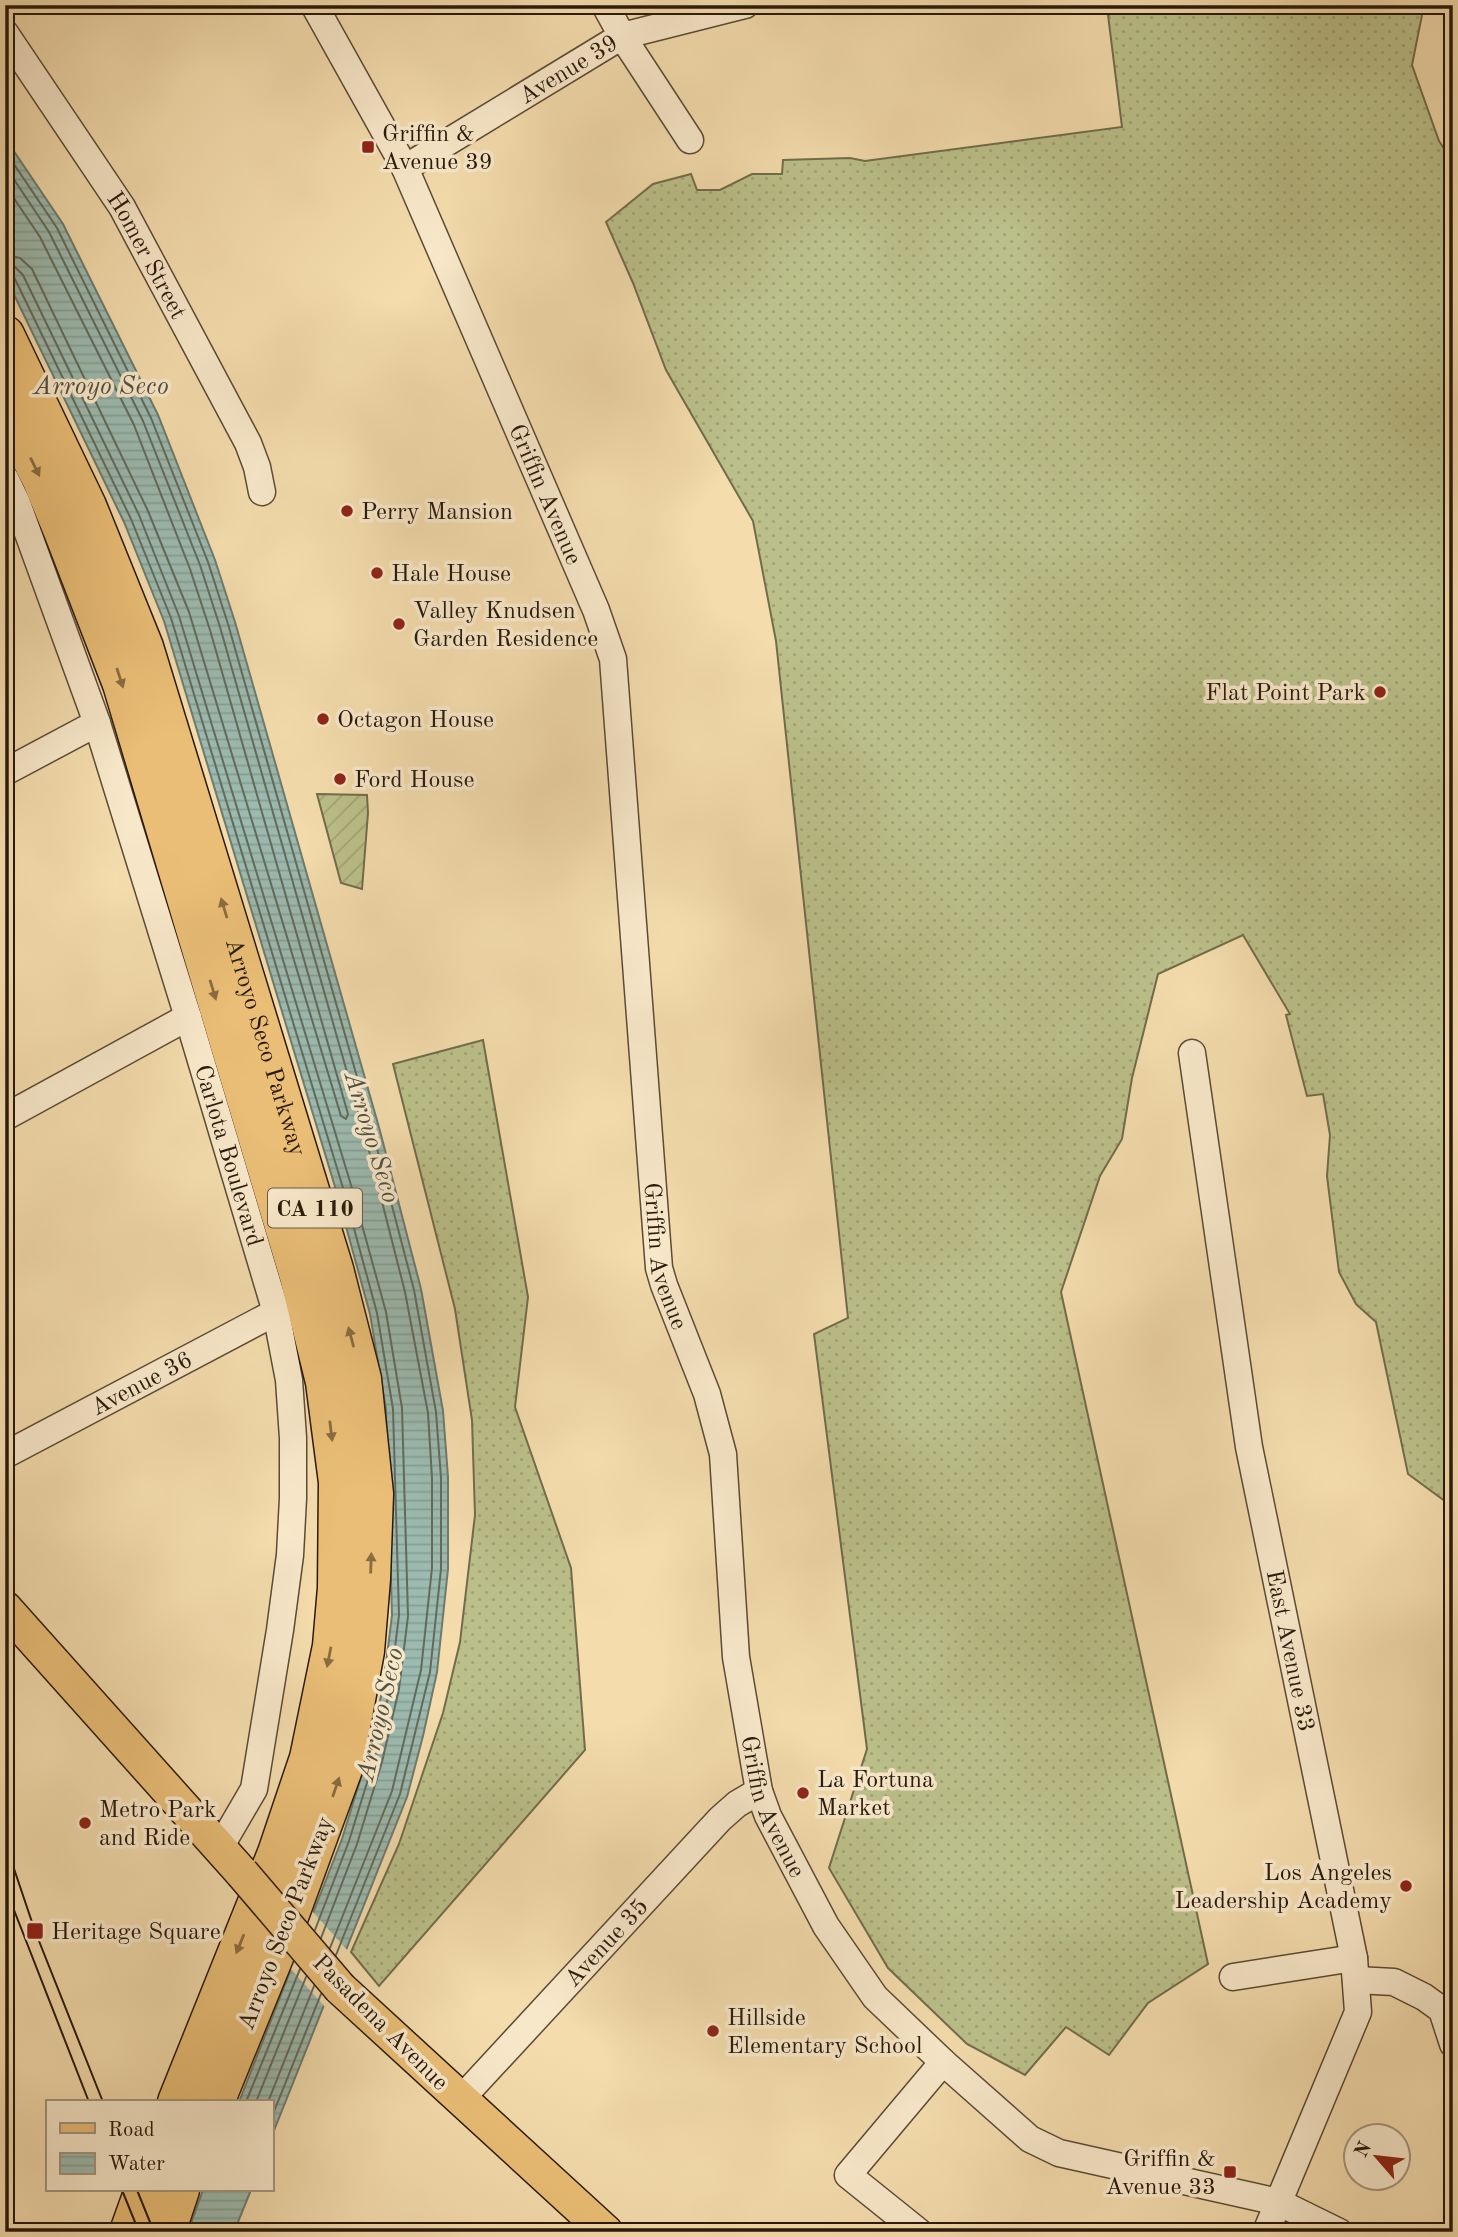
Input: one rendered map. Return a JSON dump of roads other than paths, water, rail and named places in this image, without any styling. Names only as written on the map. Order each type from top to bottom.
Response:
[{"type":"highway","name":"Arroyo Seco Parkway","points":[[5,335],[88,506],[144,647],[334,1269],[362,1379],[374,1494],[371,1579],[365,1651],[343,1769],[276,1952],[216,2100]]},
{"type":"highway","name":"Arroyo Seco Parkway","points":[[5,406],[41,480],[81,573],[122,684],[299,1276],[325,1382],[338,1482],[337,1588],[333,1634],[309,1758],[276,1853],[178,2100]]},
{"type":"highway","points":[[130,2232],[143,2192]]},
{"type":"highway","points":[[166,2232],[179,2192]]},
{"type":"main road","name":"Pasadena Avenue","points":[[10,1622],[242,1873],[340,1988],[606,2232]]},
{"type":"street","name":"Griffin Avenue","points":[[314,5],[405,168],[596,610],[612,659],[660,1268],[664,1285],[707,1394],[723,1454],[736,1657],[759,1791],[780,1839],[841,1950],[889,2012],[1030,2140],[1049,2150],[1278,2202],[1339,2232]]},
{"type":"street","points":[[605,5],[622,36],[690,140]]},
{"type":"street","name":"Avenue 39","points":[[405,168],[622,36],[745,5]]},
{"type":"street","name":"Homer Street","points":[[5,33],[122,207],[248,443],[262,492]]},
{"type":"street","name":"Carlota Boulevard","points":[[5,478],[17,502],[97,723],[276,1312],[289,1380],[293,1438],[290,1555],[271,1692],[254,1789],[219,1849]]},
{"type":"street","points":[[5,772],[97,723]]},
{"type":"street","points":[[5,1117],[188,1017]]},
{"type":"street","name":"East Avenue 33","points":[[1192,1053],[1249,1447],[1355,1969],[1358,2012],[1266,2232]]},
{"type":"street","name":"Avenue 36","points":[[5,1455],[276,1312]]},
{"type":"street","name":"Avenue 35","points":[[460,2100],[720,1819],[737,1804],[759,1791]]},
{"type":"street","points":[[1233,1977],[1355,1969],[1394,1982],[1424,1997],[1442,2010],[1453,2044]]},
{"type":"street","points":[[919,2232],[848,2175],[943,2062]]},
{"type":"water","name":"Arroyo Seco","points":[[5,138],[63,224],[158,415],[215,560],[380,1131],[421,1289],[443,1411],[448,1477],[448,1569],[437,1672],[423,1736],[407,1797],[273,2133],[273,2100],[240,2100],[342,1839],[367,1758],[383,1687],[392,1615],[386,1409],[370,1314],[336,1190],[164,621],[124,522],[5,276]]},
{"type":"water","points":[[202,2192],[250,2192],[234,2232],[188,2232]]},
{"type":"tram line","points":[[5,1842],[35,1931],[102,2100]]},
{"type":"tram line","points":[[5,1887],[88,2100]]},
{"type":"tram line","points":[[123,2192],[139,2232]]},
{"type":"tram line","points":[[138,2192],[154,2232]]},
{"type":"place","name":"Griffin & Avenue 39","points":[[368,147]]},
{"type":"place","name":"Perry Mansion","points":[[347,511]]},
{"type":"place","name":"Hale House","points":[[377,573]]},
{"type":"place","name":"Valley Knudsen Garden Residence","points":[[399,624]]},
{"type":"place","name":"Flat Point Park","points":[[1380,692]]},
{"type":"place","name":"Octagon House","points":[[323,719]]},
{"type":"place","name":"Ford House","points":[[340,779]]},
{"type":"place","name":"La Fortuna Market","points":[[803,1793]]},
{"type":"place","name":"Metro Park and Ride","points":[[85,1823]]},
{"type":"place","name":"Los Angeles Leadership Academy","points":[[1406,1886]]},
{"type":"place","name":"Heritage Square","points":[[35,1931]]},
{"type":"place","name":"Hillside Elementary School","points":[[713,2031]]},
{"type":"place","name":"Griffin & Avenue 33","points":[[1230,2172]]}]
